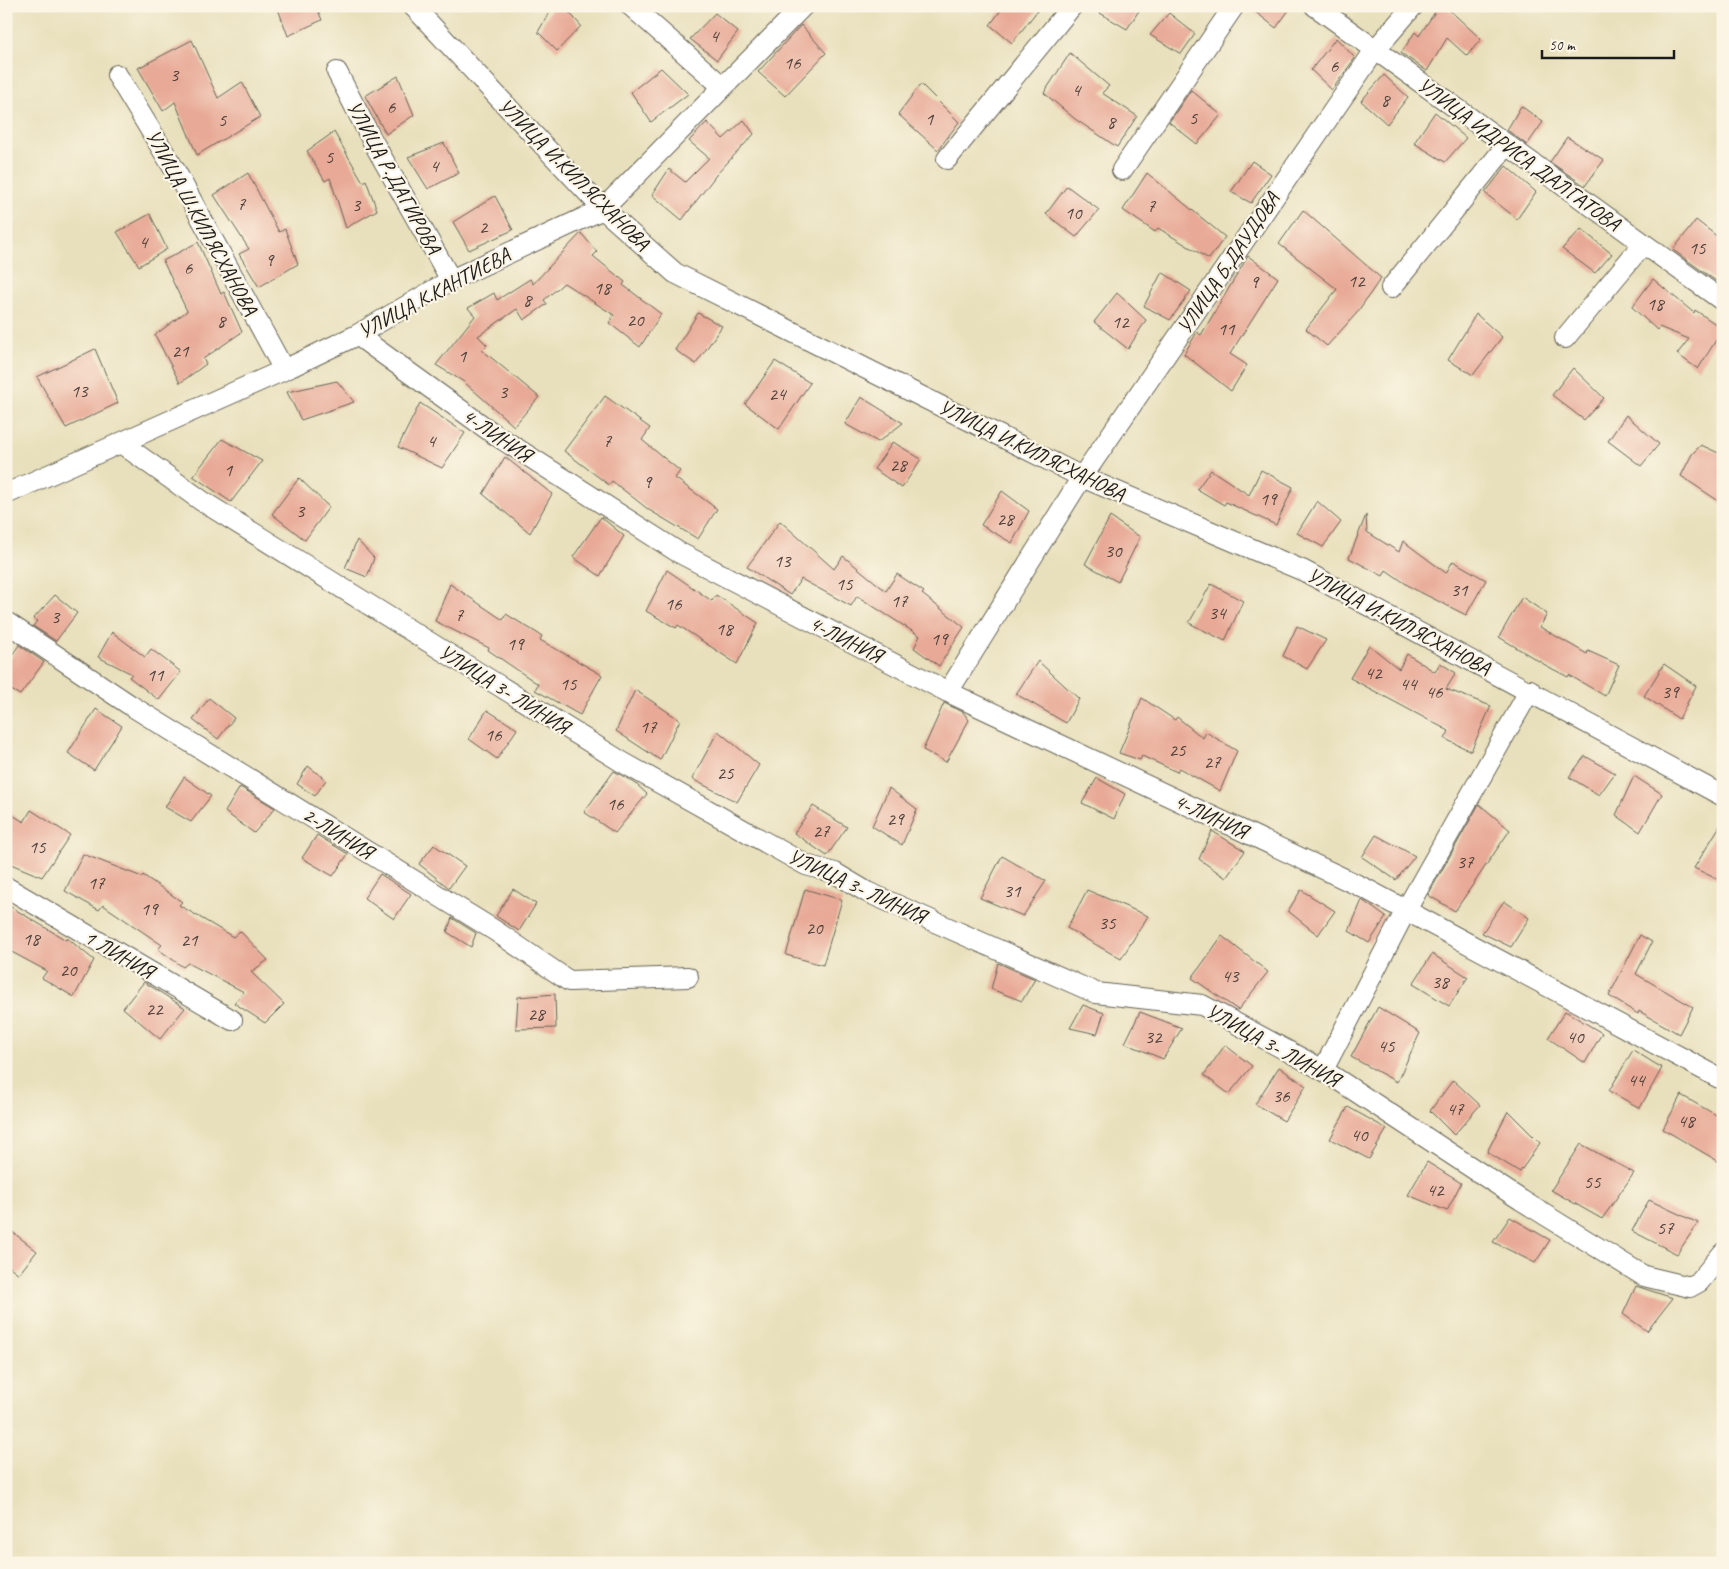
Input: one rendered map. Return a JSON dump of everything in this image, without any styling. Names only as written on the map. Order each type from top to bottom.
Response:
[{"type":"street","name":"УЛИЦА И.КИЛЯСХАНОВА","points":[[413,6],[603,209],[675,273],[1082,477],[1304,571],[1530,690],[1723,796]]},
{"type":"street","points":[[631,6],[723,87]]},
{"type":"street","name":"УЛИЦА К.КАНТИЕВА","points":[[6,494],[284,370],[357,335],[452,280],[603,209],[803,6]]},
{"type":"street","points":[[947,160],[1072,6]]},
{"type":"street","points":[[1122,170],[1234,6]]},
{"type":"street","name":"УЛИЦА ИДРИСА ДАЛГАТОВА","points":[[1315,6],[1723,301]]},
{"type":"street","name":"УЛИЦА Б.ДАУДОВА","points":[[948,692],[1082,477],[1375,50],[1413,6]]},
{"type":"street","name":"УЛИЦА Р.ДАГИРОВА","points":[[337,72],[372,140],[452,280]]},
{"type":"street","name":"УЛИЦА Ш.КИЛЯСХАНОВА","points":[[117,74],[176,172],[284,370]]},
{"type":"street","points":[[1391,288],[1507,145]]},
{"type":"street","points":[[1565,338],[1643,244]]},
{"type":"street","name":"4-ЛИНИЯ","points":[[357,335],[494,434],[678,552],[948,692],[1406,910],[1723,1080]]},
{"type":"street","name":"УЛИЦА 3- ЛИНИЯ","points":[[121,443],[202,501],[622,762],[806,866],[835,873],[867,892],[1096,993],[1202,1005],[1324,1070],[1521,1200],[1644,1276],[1690,1287],[1699,1282],[1723,1253]]},
{"type":"street","name":"2-ЛИНИЯ","points":[[6,622],[130,705],[494,930],[569,981],[688,978]]},
{"type":"street","points":[[1324,1070],[1406,910],[1530,690]]},
{"type":"street","name":"1 ЛИНИЯ","points":[[6,887],[232,1020]]},
{"type":"building","points":[[277,6],[316,6],[322,20],[288,36]]},
{"type":"building","points":[[553,6],[564,6],[581,26],[557,51],[538,32]]},
{"type":"building","points":[[1004,6],[1041,6],[1012,43],[990,25]]},
{"type":"building","points":[[1088,6],[1142,6],[1127,29]]},
{"type":"building","points":[[1248,6],[1292,6],[1276,28]]},
{"type":"building","points":[[1439,6],[1445,6],[1481,39],[1467,56],[1447,38],[1427,71],[1401,53],[1415,32],[1419,36]]},
{"type":"building","points":[[715,13],[738,32],[717,60],[690,39]]},
{"type":"building","points":[[1169,13],[1195,34],[1181,54],[1150,35]]},
{"type":"building","points":[[801,25],[826,53],[785,96],[758,72]]},
{"type":"building","points":[[1336,38],[1355,58],[1332,90],[1311,70]]},
{"type":"building","points":[[192,40],[218,98],[242,82],[260,117],[197,155],[175,102],[163,111],[138,68]]},
{"type":"building","points":[[1070,53],[1109,86],[1102,93],[1137,116],[1117,147],[1075,119],[1044,93]]},
{"type":"building","points":[[661,68],[688,94],[651,122],[631,92]]},
{"type":"building","points":[[1384,75],[1408,97],[1387,124],[1361,101]]},
{"type":"building","points":[[398,76],[414,115],[386,134],[365,96]]},
{"type":"building","points":[[921,84],[959,122],[938,150],[898,114]]},
{"type":"building","points":[[1191,90],[1221,115],[1197,144],[1169,122]]},
{"type":"building","points":[[1521,106],[1543,122],[1527,145],[1507,130]]},
{"type":"building","points":[[1435,112],[1466,138],[1445,162],[1414,143]]},
{"type":"building","points":[[744,120],[754,134],[716,175],[682,220],[652,195],[669,169],[685,182],[709,158],[689,141],[707,122],[723,139]]},
{"type":"building","points":[[334,132],[363,182],[366,180],[377,210],[346,228],[330,178],[325,181],[307,151]]},
{"type":"building","points":[[1567,137],[1604,160],[1585,186],[1550,162]]},
{"type":"building","points":[[444,143],[459,173],[428,189],[408,157]]},
{"type":"building","points":[[1252,161],[1271,174],[1251,203],[1231,192]]},
{"type":"building","points":[[1506,166],[1536,192],[1517,219],[1485,193]]},
{"type":"building","points":[[248,173],[279,232],[285,229],[298,264],[259,287],[239,254],[249,249],[214,195]]},
{"type":"building","points":[[1147,173],[1225,237],[1209,259],[1158,228],[1155,232],[1123,210]]},
{"type":"building","points":[[1067,186],[1099,210],[1076,237],[1046,214]]},
{"type":"building","points":[[495,196],[513,230],[469,250],[453,222]]},
{"type":"building","points":[[1303,210],[1381,278],[1356,314],[1327,346],[1306,329],[1337,289],[1279,244]]},
{"type":"building","points":[[150,214],[167,249],[139,266],[117,232]]},
{"type":"building","points":[[1696,220],[1723,241],[1723,286],[1673,250]]},
{"type":"building","points":[[1581,229],[1612,254],[1595,273],[1562,249]]},
{"type":"building","points":[[581,233],[597,252],[593,256],[625,282],[623,285],[661,314],[640,347],[609,323],[614,315],[564,283],[544,300],[547,304],[524,320],[517,309],[478,336],[487,345],[482,350],[539,397],[514,426],[464,382],[436,365],[475,316],[468,308],[494,293],[497,300],[530,279],[533,284]]},
{"type":"building","points":[[198,242],[221,294],[224,292],[242,332],[203,359],[206,364],[180,383],[155,335],[187,311],[163,261]]},
{"type":"building","points":[[1248,256],[1278,278],[1230,354],[1247,365],[1231,391],[1184,354],[1197,332],[1201,335]]},
{"type":"building","points":[[1162,272],[1191,291],[1170,320],[1144,306]]},
{"type":"building","points":[[1653,279],[1694,313],[1695,310],[1723,329],[1698,369],[1677,354],[1689,339],[1659,327],[1657,330],[1632,307]]},
{"type":"building","points":[[1117,293],[1146,320],[1128,349],[1094,322]]},
{"type":"building","points":[[698,313],[722,326],[696,364],[675,350]]},
{"type":"building","points":[[1476,314],[1502,337],[1473,375],[1448,360]]},
{"type":"building","points":[[95,349],[118,403],[66,428],[37,377]]},
{"type":"building","points":[[775,361],[810,383],[779,429],[745,404]]},
{"type":"building","points":[[1573,368],[1604,398],[1584,420],[1552,395]]},
{"type":"building","points":[[337,381],[354,402],[301,420],[287,392]]},
{"type":"building","points":[[605,396],[650,428],[642,440],[680,471],[675,478],[717,509],[698,539],[649,510],[612,481],[609,485],[564,451]]},
{"type":"building","points":[[861,397],[903,423],[878,442],[845,424]]},
{"type":"building","points":[[420,403],[465,433],[442,468],[398,447]]},
{"type":"building","points":[[1626,415],[1659,444],[1641,466],[1608,441]]},
{"type":"building","points":[[222,439],[262,461],[231,502],[193,476]]},
{"type":"building","points":[[893,442],[921,459],[902,488],[874,469]]},
{"type":"building","points":[[1701,445],[1723,455],[1723,504],[1681,476],[1692,454]]},
{"type":"building","points":[[505,457],[552,494],[530,533],[483,494]]},
{"type":"building","points":[[1211,470],[1249,495],[1261,470],[1293,487],[1276,525],[1226,502],[1224,505],[1197,489]]},
{"type":"building","points":[[299,478],[329,507],[305,540],[272,514]]},
{"type":"building","points":[[1002,491],[1029,511],[1012,543],[981,525]]},
{"type":"building","points":[[1317,501],[1341,522],[1323,547],[1297,533]]},
{"type":"building","points":[[1366,515],[1367,532],[1399,552],[1403,541],[1446,573],[1453,561],[1486,580],[1466,615],[1412,588],[1386,570],[1383,576],[1349,558]]},
{"type":"building","points":[[601,517],[624,536],[600,576],[573,557]]},
{"type":"building","points":[[1110,517],[1140,537],[1118,582],[1085,564]]},
{"type":"building","points":[[780,521],[834,569],[843,556],[886,591],[897,574],[924,592],[922,594],[964,627],[939,666],[914,648],[920,636],[857,596],[851,606],[801,579],[790,595],[747,567]]},
{"type":"building","points":[[357,540],[374,558],[367,577],[345,568]]},
{"type":"building","points":[[667,570],[712,601],[716,595],[758,623],[737,664],[678,625],[676,628],[646,611]]},
{"type":"building","points":[[450,584],[503,620],[506,614],[542,636],[540,640],[602,675],[580,715],[535,690],[538,684],[488,650],[489,648],[435,621]]},
{"type":"building","points":[[1211,584],[1243,601],[1225,641],[1189,623]]},
{"type":"building","points":[[55,595],[77,613],[56,641],[33,626],[37,621],[33,619]]},
{"type":"building","points":[[1522,597],[1547,614],[1540,627],[1587,654],[1588,651],[1619,665],[1605,696],[1569,675],[1568,677],[1547,666],[1499,637]]},
{"type":"building","points":[[1297,626],[1326,640],[1307,669],[1283,656]]},
{"type":"building","points":[[112,632],[145,657],[151,649],[181,672],[159,700],[129,677],[132,674],[98,657]]},
{"type":"building","points":[[19,645],[44,662],[20,695],[6,687],[6,664]]},
{"type":"building","points":[[1369,645],[1399,669],[1407,654],[1435,672],[1440,663],[1456,673],[1446,689],[1491,706],[1471,751],[1445,739],[1449,731],[1350,678]]},
{"type":"building","points":[[1038,661],[1079,699],[1066,723],[1016,694]]},
{"type":"building","points":[[1664,664],[1696,686],[1679,719],[1644,696]]},
{"type":"building","points":[[635,690],[680,720],[660,760],[616,731]]},
{"type":"building","points":[[209,698],[234,718],[218,739],[193,720]]},
{"type":"building","points":[[1142,698],[1175,720],[1177,717],[1203,738],[1206,732],[1237,751],[1220,791],[1179,768],[1177,772],[1142,756],[1140,760],[1119,753]]},
{"type":"building","points":[[944,703],[963,712],[969,720],[946,762],[923,750]]},
{"type":"building","points":[[96,709],[122,726],[94,770],[68,753]]},
{"type":"building","points":[[487,710],[517,729],[497,759],[469,739]]},
{"type":"building","points":[[718,731],[759,765],[737,802],[692,779]]},
{"type":"building","points":[[1585,756],[1615,773],[1599,795],[1569,777]]},
{"type":"building","points":[[308,766],[326,780],[315,796],[297,784]]},
{"type":"building","points":[[614,771],[635,783],[647,794],[615,833],[584,812]]},
{"type":"building","points":[[1634,776],[1662,794],[1640,832],[1616,815]]},
{"type":"building","points":[[184,777],[211,796],[191,822],[165,807]]},
{"type":"building","points":[[1097,778],[1125,794],[1114,819],[1082,803]]},
{"type":"building","points":[[240,787],[275,808],[254,833],[225,812]]},
{"type":"building","points":[[889,788],[917,809],[902,845],[872,826]]},
{"type":"building","points":[[1479,804],[1510,830],[1455,911],[1428,895]]},
{"type":"building","points":[[813,806],[847,827],[827,856],[794,833]]},
{"type":"building","points":[[31,810],[70,835],[42,877],[6,862],[6,811],[24,822]]},
{"type":"building","points":[[1723,821],[1723,882],[1694,868]]},
{"type":"building","points":[[1212,831],[1245,851],[1226,878],[1199,859]]},
{"type":"building","points":[[317,835],[348,854],[333,876],[302,858]]},
{"type":"building","points":[[1376,835],[1415,856],[1396,880],[1362,857]]},
{"type":"building","points":[[434,845],[465,866],[449,888],[419,864]]},
{"type":"building","points":[[83,854],[142,877],[143,875],[182,902],[179,905],[233,937],[240,931],[268,960],[251,972],[284,1004],[265,1023],[234,1003],[244,992],[188,963],[183,967],[158,949],[162,945],[103,905],[99,910],[65,891]]},
{"type":"building","points":[[1002,856],[1046,881],[1023,916],[980,898]]},
{"type":"building","points":[[380,874],[411,894],[394,919],[364,898]]},
{"type":"building","points":[[513,889],[536,904],[519,931],[496,916]]},
{"type":"building","points":[[805,889],[842,900],[823,965],[786,955]]},
{"type":"building","points":[[1087,890],[1148,916],[1121,959],[1067,928]]},
{"type":"building","points":[[1301,890],[1335,911],[1318,935],[1288,911]]},
{"type":"building","points":[[1362,900],[1386,917],[1369,943],[1349,931]]},
{"type":"building","points":[[1504,901],[1529,918],[1511,947],[1482,933]]},
{"type":"building","points":[[6,904],[66,940],[67,938],[94,960],[74,997],[42,978],[47,971],[6,949]]},
{"type":"building","points":[[452,918],[476,933],[471,947],[447,932]]},
{"type":"building","points":[[1640,935],[1652,942],[1636,974],[1693,1007],[1679,1034],[1639,1011],[1638,1014],[1609,996]]},
{"type":"building","points":[[1222,936],[1268,972],[1238,1010],[1192,978]]},
{"type":"building","points":[[1432,954],[1468,977],[1449,1006],[1413,984]]},
{"type":"building","points":[[998,963],[1035,979],[1022,1001],[991,989]]},
{"type":"building","points":[[144,982],[185,1008],[160,1039],[123,1008]]},
{"type":"building","points":[[555,994],[556,1028],[516,1029],[518,997]]},
{"type":"building","points":[[1083,1005],[1104,1013],[1097,1034],[1070,1028]]},
{"type":"building","points":[[1378,1007],[1420,1033],[1397,1082],[1351,1057]]},
{"type":"building","points":[[1565,1011],[1602,1033],[1585,1063],[1548,1038]]},
{"type":"building","points":[[1140,1012],[1182,1028],[1163,1059],[1125,1043]]},
{"type":"building","points":[[1225,1045],[1252,1066],[1229,1094],[1204,1075]]},
{"type":"building","points":[[1633,1050],[1662,1068],[1640,1108],[1609,1091]]},
{"type":"building","points":[[1279,1067],[1306,1086],[1284,1121],[1255,1104]]},
{"type":"building","points":[[1453,1080],[1480,1105],[1454,1135],[1430,1111]]},
{"type":"building","points":[[1681,1095],[1723,1119],[1723,1164],[1663,1129]]},
{"type":"building","points":[[1348,1107],[1387,1129],[1369,1159],[1330,1139]]},
{"type":"building","points":[[1508,1111],[1540,1143],[1520,1172],[1487,1152]]},
{"type":"building","points":[[1581,1144],[1634,1173],[1602,1219],[1551,1190]]},
{"type":"building","points":[[1427,1162],[1461,1183],[1447,1211],[1408,1195]]},
{"type":"building","points":[[1649,1200],[1698,1223],[1677,1254],[1632,1231]]},
{"type":"building","points":[[1510,1217],[1550,1240],[1535,1263],[1493,1242]]},
{"type":"building","points":[[6,1227],[37,1251],[19,1274],[6,1264]]},
{"type":"building","points":[[1636,1286],[1673,1298],[1647,1331],[1623,1314]]}]
